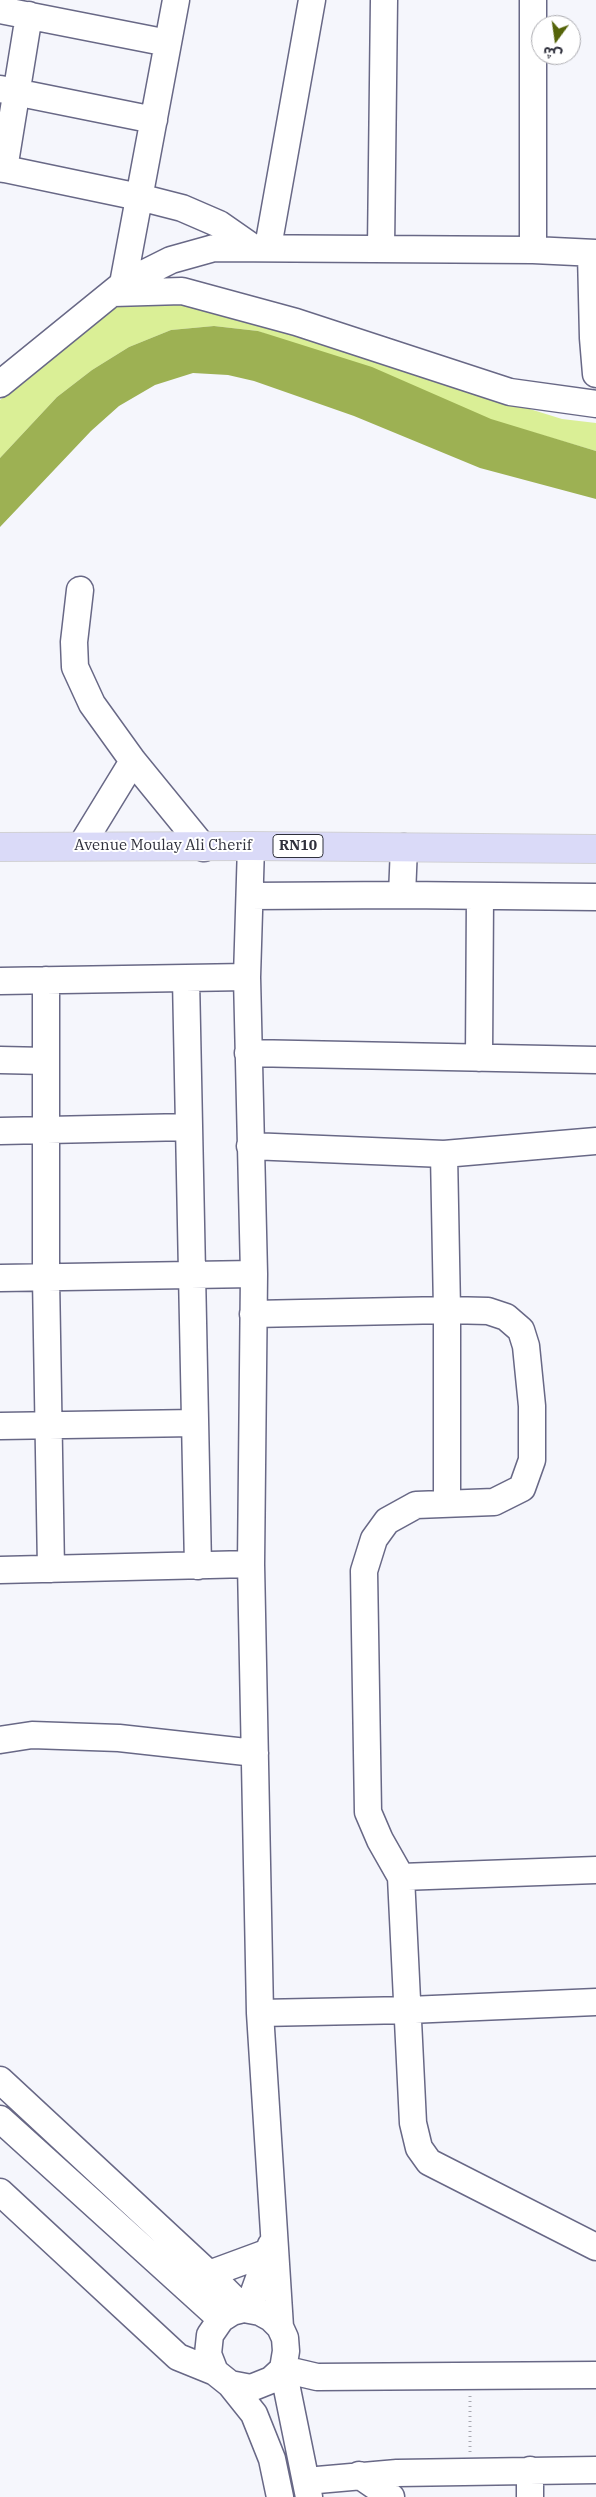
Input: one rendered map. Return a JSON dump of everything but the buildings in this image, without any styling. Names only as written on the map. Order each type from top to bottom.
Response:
[{"type":"main road","name":"Avenue Moulay Ali Cherif","points":[[0,847],[204,848],[251,846],[596,849]]},
{"type":"street","points":[[118,288],[139,197],[176,0]]},
{"type":"street","points":[[260,247],[312,0]]},
{"type":"street","points":[[380,248],[384,0]]},
{"type":"street","points":[[533,0],[533,250]]},
{"type":"street","points":[[0,10],[168,42]]},
{"type":"street","points":[[29,15],[8,90],[2,169],[139,197],[182,208],[219,224],[260,247]]},
{"type":"street","points":[[8,90],[154,120]]},
{"type":"street","points":[[0,384],[118,288],[180,257],[214,248],[260,247],[533,250],[593,254],[596,374]]},
{"type":"street","points":[[118,288],[182,291],[296,322],[510,392],[596,404]]},
{"type":"street","points":[[80,590],[74,642],[75,668],[92,704],[133,761],[204,848]]},
{"type":"street","points":[[81,846],[133,761]]},
{"type":"street","points":[[251,846],[247,978],[254,1274],[251,1564],[260,2013],[270,2246],[280,2326],[285,2338],[286,2351],[283,2369],[308,2489],[359,2475],[596,2470]]},
{"type":"street","points":[[402,895],[404,847]]},
{"type":"street","points":[[250,896],[596,897]]},
{"type":"street","points":[[478,1058],[480,896]]},
{"type":"street","points":[[186,978],[198,1566]]},
{"type":"street","points":[[0,981],[247,978]]},
{"type":"street","points":[[46,980],[46,1278],[51,1569]]},
{"type":"street","points":[[248,1053],[596,1060]]},
{"type":"street","points":[[0,1060],[46,1061]]},
{"type":"street","points":[[0,1131],[189,1127]]},
{"type":"street","points":[[250,1146],[444,1154],[596,1142]]},
{"type":"street","points":[[444,1154],[447,1310],[447,1502]]},
{"type":"street","points":[[0,1278],[254,1274]]},
{"type":"street","points":[[253,1314],[447,1310],[488,1311],[506,1317],[521,1330],[526,1346],[532,1415],[532,1460],[522,1488],[494,1502],[447,1502],[416,1505],[387,1521],[374,1539],[364,1571],[368,1812],[380,1840],[401,1877],[409,2010],[413,2123],[418,2148],[430,2162],[596,2247]]},
{"type":"street","points":[[0,1426],[195,1423]]},
{"type":"street","points":[[0,1570],[251,1564]]},
{"type":"street","points":[[0,1740],[32,1735],[119,1738],[255,1753]]},
{"type":"street","points":[[401,1877],[596,1870]]},
{"type":"street","points":[[260,2013],[409,2010],[596,2002]]},
{"type":"street","points":[[2,2085],[210,2274],[238,2312]]},
{"type":"street","points":[[0,2119],[238,2312],[260,2312],[280,2326]]},
{"type":"street","points":[[0,2192],[178,2357],[223,2378],[251,2388],[271,2380],[283,2369]]},
{"type":"street","points":[[210,2274],[270,2246]]},
{"type":"street","points":[[270,2246],[238,2312],[210,2334],[208,2354],[223,2378],[254,2414],[272,2459],[280,2497]]},
{"type":"street","points":[[283,2369],[317,2377],[596,2375]]},
{"type":"street","points":[[530,2470],[530,2497]]},
{"type":"street","points":[[359,2475],[391,2497]]},
{"type":"path","points":[[470,2375],[471,2472]]},
{"type":"shaded area","points":[[173,303],[259,325],[562,419],[596,423],[596,451],[491,420],[258,331],[214,326],[171,330],[129,347],[92,370],[57,397],[0,458],[0,400],[100,312],[125,304]]},
{"type":"shaded area","points":[[214,326],[258,331],[372,367],[491,419],[596,451],[596,499],[480,468],[354,416],[254,381],[228,375],[193,373],[155,385],[119,406],[91,431],[0,527],[0,458],[57,397],[92,370],[129,347],[171,330]]}]
